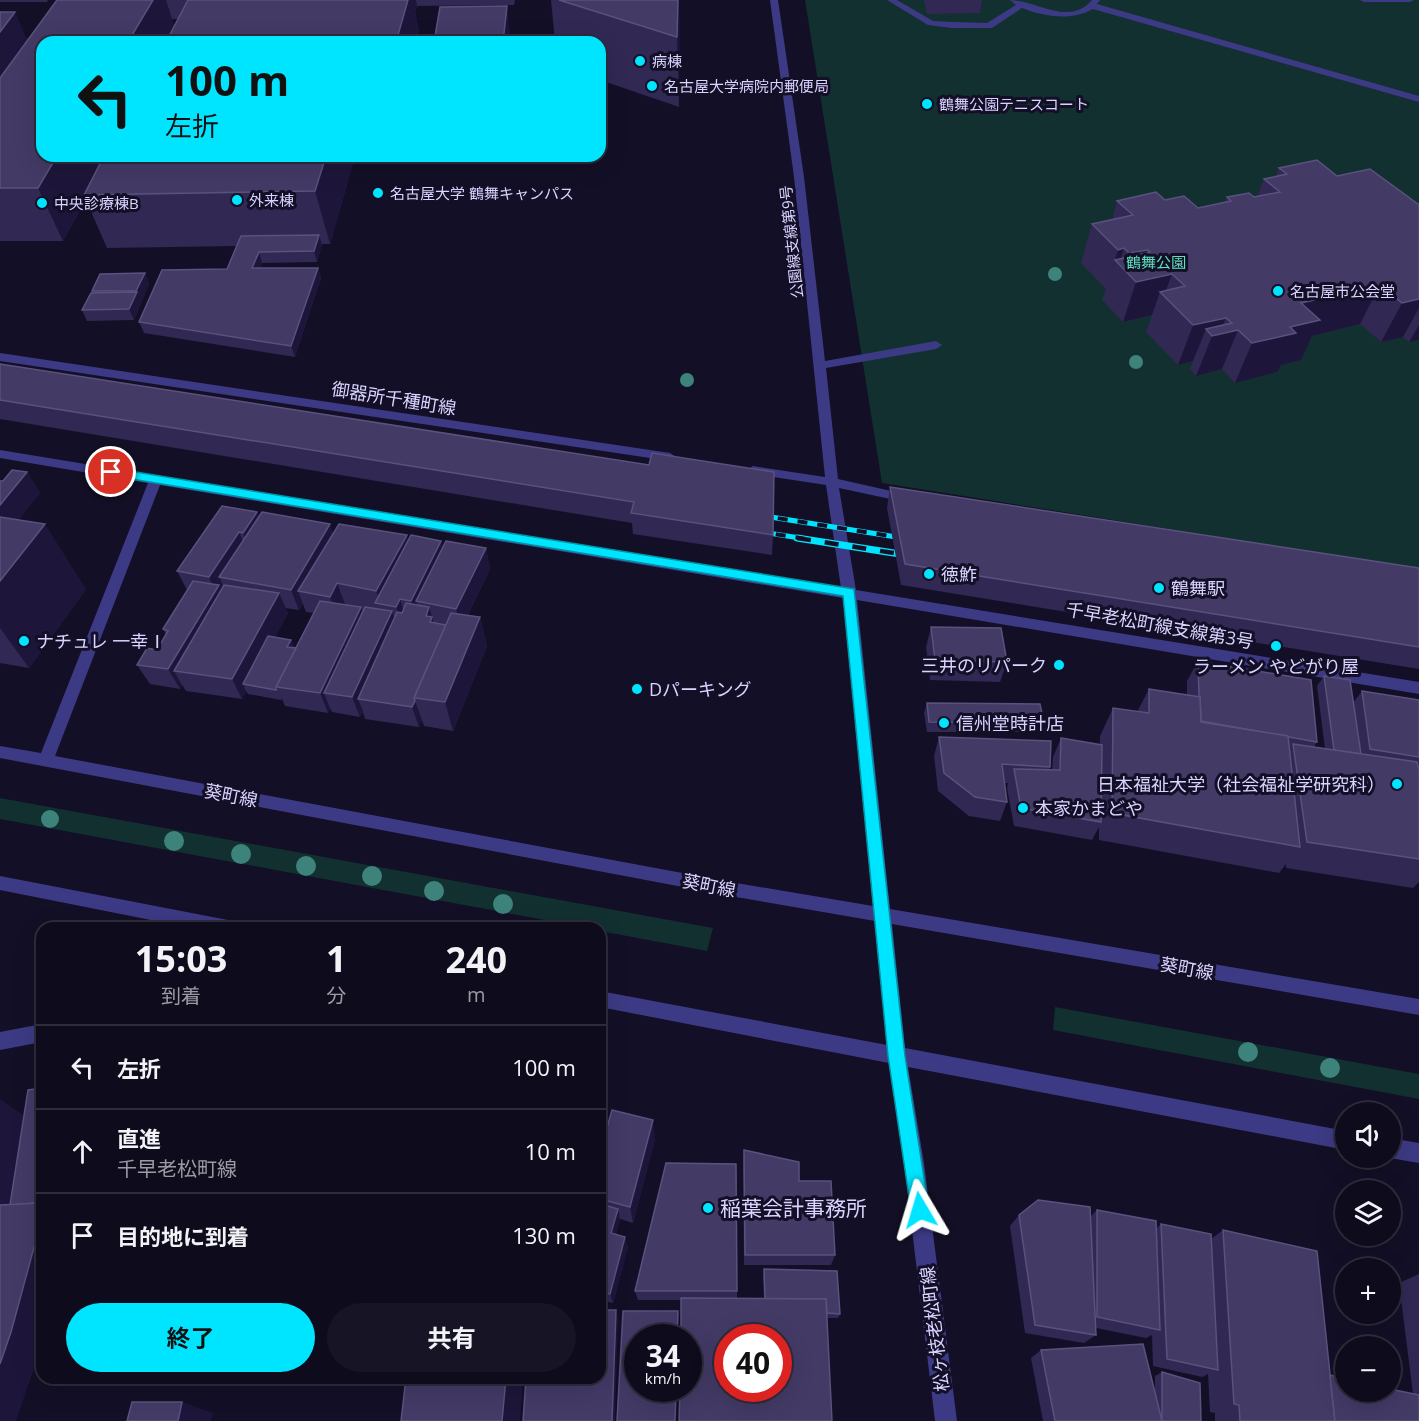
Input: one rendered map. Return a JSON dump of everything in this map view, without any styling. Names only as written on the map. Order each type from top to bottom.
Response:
[{"type":"street","name":"公園線支線第9号","points":[[774,0],[799,177],[832,482],[849,592]]},
{"type":"street","points":[[891,0],[931,23],[989,26],[1017,3],[1046,13],[1060,14],[1085,10],[1094,3],[1419,99]]},
{"type":"street","points":[[1364,0],[1410,0]]},
{"type":"street","points":[[819,366],[936,345]]},
{"type":"street","name":"御器所千種町線","points":[[0,357],[688,460]]},
{"type":"street","name":"千早老松町線支線第3号","points":[[0,454],[849,592],[1419,688]]},
{"type":"street","points":[[736,467],[832,482],[919,501]]},
{"type":"street","points":[[46,760],[155,480]]},
{"type":"street","name":"松ヶ枝老松町線","points":[[849,592],[897,1056],[914,1162],[946,1421]]},
{"type":"street","name":"葵町線","points":[[0,752],[882,916],[1419,1007]]},
{"type":"street","points":[[0,883],[198,922]]},
{"type":"street","points":[[606,1000],[1335,1139]]},
{"type":"street","points":[[0,1041],[36,1034]]},
{"type":"street","points":[[1401,1150],[1419,1153]]},
{"type":"green space","name":"鶴舞公園","points":[[805,0],[1419,0],[1419,569],[882,483]]},
{"type":"green space","points":[[0,798],[713,928],[707,951],[606,932],[606,922],[556,922],[0,819]]},
{"type":"green space","points":[[1055,1007],[1419,1074],[1419,1099],[1053,1030]]},
{"type":"building","points":[[57,0],[153,0],[132,36],[36,36],[36,162],[53,162],[38,188],[0,188],[0,78]]},
{"type":"building","points":[[188,0],[408,0],[398,36],[169,36]]},
{"type":"building","points":[[559,0],[678,0],[677,37]]},
{"type":"building","points":[[507,6],[504,36],[435,36],[440,7]]},
{"type":"building","points":[[0,12],[15,12],[0,32]]},
{"type":"building","name":"名古屋市公会堂","points":[[1317,160],[1337,176],[1370,169],[1419,204],[1419,299],[1402,303],[1380,285],[1301,303],[1320,320],[1290,327],[1296,333],[1252,343],[1238,330],[1212,336],[1206,329],[1232,323],[1226,318],[1193,325],[1160,292],[1185,286],[1172,274],[1136,282],[1115,260],[1150,252],[1148,250],[1129,253],[1124,248],[1118,250],[1092,224],[1133,215],[1117,201],[1156,192],[1165,200],[1184,196],[1198,208],[1231,201],[1227,197],[1249,193],[1254,197],[1280,192],[1264,179],[1287,174],[1279,168]]},
{"type":"building","points":[[101,162],[324,162],[315,191],[84,195]]},
{"type":"building","points":[[319,235],[314,251],[259,252],[252,268],[318,268],[291,346],[139,322],[162,270],[227,269],[241,236]]},
{"type":"building","points":[[145,273],[136,291],[92,291],[100,274]]},
{"type":"building","points":[[137,292],[129,309],[82,310],[91,293]]},
{"type":"building","points":[[0,364],[649,465],[652,453],[774,472],[773,535],[631,513],[634,502],[0,400]]},
{"type":"building","points":[[12,470],[27,472],[0,505],[0,481],[3,481]]},
{"type":"building","name":"鶴舞駅","points":[[890,487],[1419,568],[1419,647],[905,564]]},
{"type":"building","points":[[222,506],[257,512],[243,533],[239,532],[209,577],[177,571]]},
{"type":"building","points":[[262,512],[330,524],[291,590],[219,577]]},
{"type":"building","points":[[0,517],[45,524],[0,581]]},
{"type":"building","points":[[339,524],[407,535],[376,591],[337,583],[330,597],[298,591]]},
{"type":"building","points":[[411,535],[441,541],[411,601],[400,599],[396,607],[375,603]]},
{"type":"building","points":[[446,541],[486,548],[456,609],[416,601]]},
{"type":"building","points":[[193,581],[219,585],[168,669],[137,665],[147,648],[157,650],[168,631],[163,629]]},
{"type":"building","points":[[224,585],[279,593],[232,679],[174,671]]},
{"type":"building","points":[[320,601],[361,607],[320,693],[276,687]]},
{"type":"building","points":[[406,603],[429,607],[426,616],[432,617],[430,622],[446,625],[412,707],[358,699],[397,612],[402,613]]},
{"type":"building","points":[[365,607],[392,611],[352,697],[324,693]]},
{"type":"building","points":[[451,613],[480,617],[445,702],[414,698]]},
{"type":"building","points":[[931,627],[1001,628],[1007,662],[935,660]]},
{"type":"building","points":[[268,636],[291,640],[287,647],[296,648],[276,690],[243,684]]},
{"type":"building","points":[[1198,661],[1311,680],[1317,742],[1201,721]]},
{"type":"building","points":[[1324,676],[1350,680],[1361,754],[1334,750]]},
{"type":"building","points":[[1149,689],[1200,697],[1201,722],[1288,736],[1300,847],[1112,813],[1113,708],[1149,713]]},
{"type":"building","points":[[1362,691],[1419,700],[1419,757],[1370,749]]},
{"type":"building","points":[[927,703],[1040,704],[1044,723],[929,722]]},
{"type":"building","points":[[939,737],[1051,741],[1050,767],[1002,764],[1007,802],[975,797],[944,773]]},
{"type":"building","points":[[1061,738],[1102,745],[1101,822],[1021,808],[1014,769],[1060,770]]},
{"type":"building","points":[[1293,744],[1417,762],[1419,770],[1419,859],[1307,842]]},
{"type":"building","points":[[36,1089],[36,1202],[10,1205],[28,1090]]},
{"type":"building","points":[[612,1110],[653,1120],[630,1207],[606,1201],[606,1131]]},
{"type":"building","points":[[744,1150],[799,1162],[799,1181],[831,1181],[835,1255],[745,1255]]},
{"type":"building","points":[[666,1163],[736,1164],[737,1291],[635,1291]]},
{"type":"building","points":[[1038,1200],[1090,1207],[1096,1335],[1035,1325],[1019,1215]]},
{"type":"building","points":[[36,1203],[36,1240],[0,1364],[0,1205]]},
{"type":"building","points":[[606,1206],[618,1209],[611,1233],[625,1237],[610,1294],[606,1293]]},
{"type":"building","points":[[1097,1210],[1156,1221],[1160,1330],[1097,1317]]},
{"type":"building","points":[[1161,1224],[1211,1234],[1218,1370],[1167,1359]]},
{"type":"building","points":[[1223,1230],[1317,1251],[1335,1421],[1240,1421],[1239,1405],[1234,1404]]},
{"type":"building","points":[[764,1269],[837,1271],[840,1314],[827,1313],[826,1299],[765,1299]]},
{"type":"building","points":[[681,1298],[826,1299],[832,1421],[679,1421],[680,1402],[702,1402],[702,1324],[681,1324]]},
{"type":"building","points":[[606,1310],[616,1310],[612,1421],[523,1421],[526,1384],[606,1384]]},
{"type":"building","points":[[623,1311],[678,1311],[678,1324],[624,1324],[624,1402],[676,1402],[675,1421],[617,1421]]},
{"type":"building","points":[[1143,1344],[1162,1421],[1055,1421],[1041,1350]]},
{"type":"building","points":[[1162,1372],[1200,1383],[1201,1421],[1162,1421]]},
{"type":"building","points":[[1330,1375],[1335,1376],[1335,1402],[1401,1402],[1401,1391],[1419,1395],[1419,1421],[1335,1421]]},
{"type":"building","points":[[405,1384],[505,1384],[502,1421],[401,1421]]},
{"type":"building","points":[[132,1402],[182,1402],[178,1421],[127,1421]]},
{"type":"railway","points":[[758,515],[909,539],[900,538]]},
{"type":"railway","points":[[756,531],[806,539]]},
{"type":"railway","points":[[797,538],[913,556]]},
{"type":"place","name":"病棟","points":[[640,61]]},
{"type":"place","name":"名古屋大学病院内郵便局","points":[[652,86]]},
{"type":"place","name":"鶴舞公園テニスコート","points":[[927,104]]},
{"type":"place","name":"名古屋大学 鶴舞キャンパス","points":[[378,193]]},
{"type":"place","name":"外来棟","points":[[237,200]]},
{"type":"place","name":"中央診療棟B","points":[[42,203]]},
{"type":"place","name":"名古屋市公会堂","points":[[1278,291]]},
{"type":"place","name":"徳鮓","points":[[929,574]]},
{"type":"place","name":"鶴舞駅","points":[[1159,588]]},
{"type":"place","name":"ナチュレ 一幸Ⅰ","points":[[24,641]]},
{"type":"place","name":"ラーメン やどがり屋","points":[[1276,646]]},
{"type":"place","name":"三井のリパーク","points":[[1059,665]]},
{"type":"place","name":"Dパーキング","points":[[637,689]]},
{"type":"place","name":"信州堂時計店","points":[[944,723]]},
{"type":"place","name":"日本福祉大学（社会福祉学研究科）","points":[[1397,784]]},
{"type":"place","name":"本家かまどや","points":[[1023,808]]},
{"type":"place","name":"稲葉会計事務所","points":[[708,1208]]},
{"type":"route","points":[[111,472],[849,592],[897,1056],[920,1210]]}]
